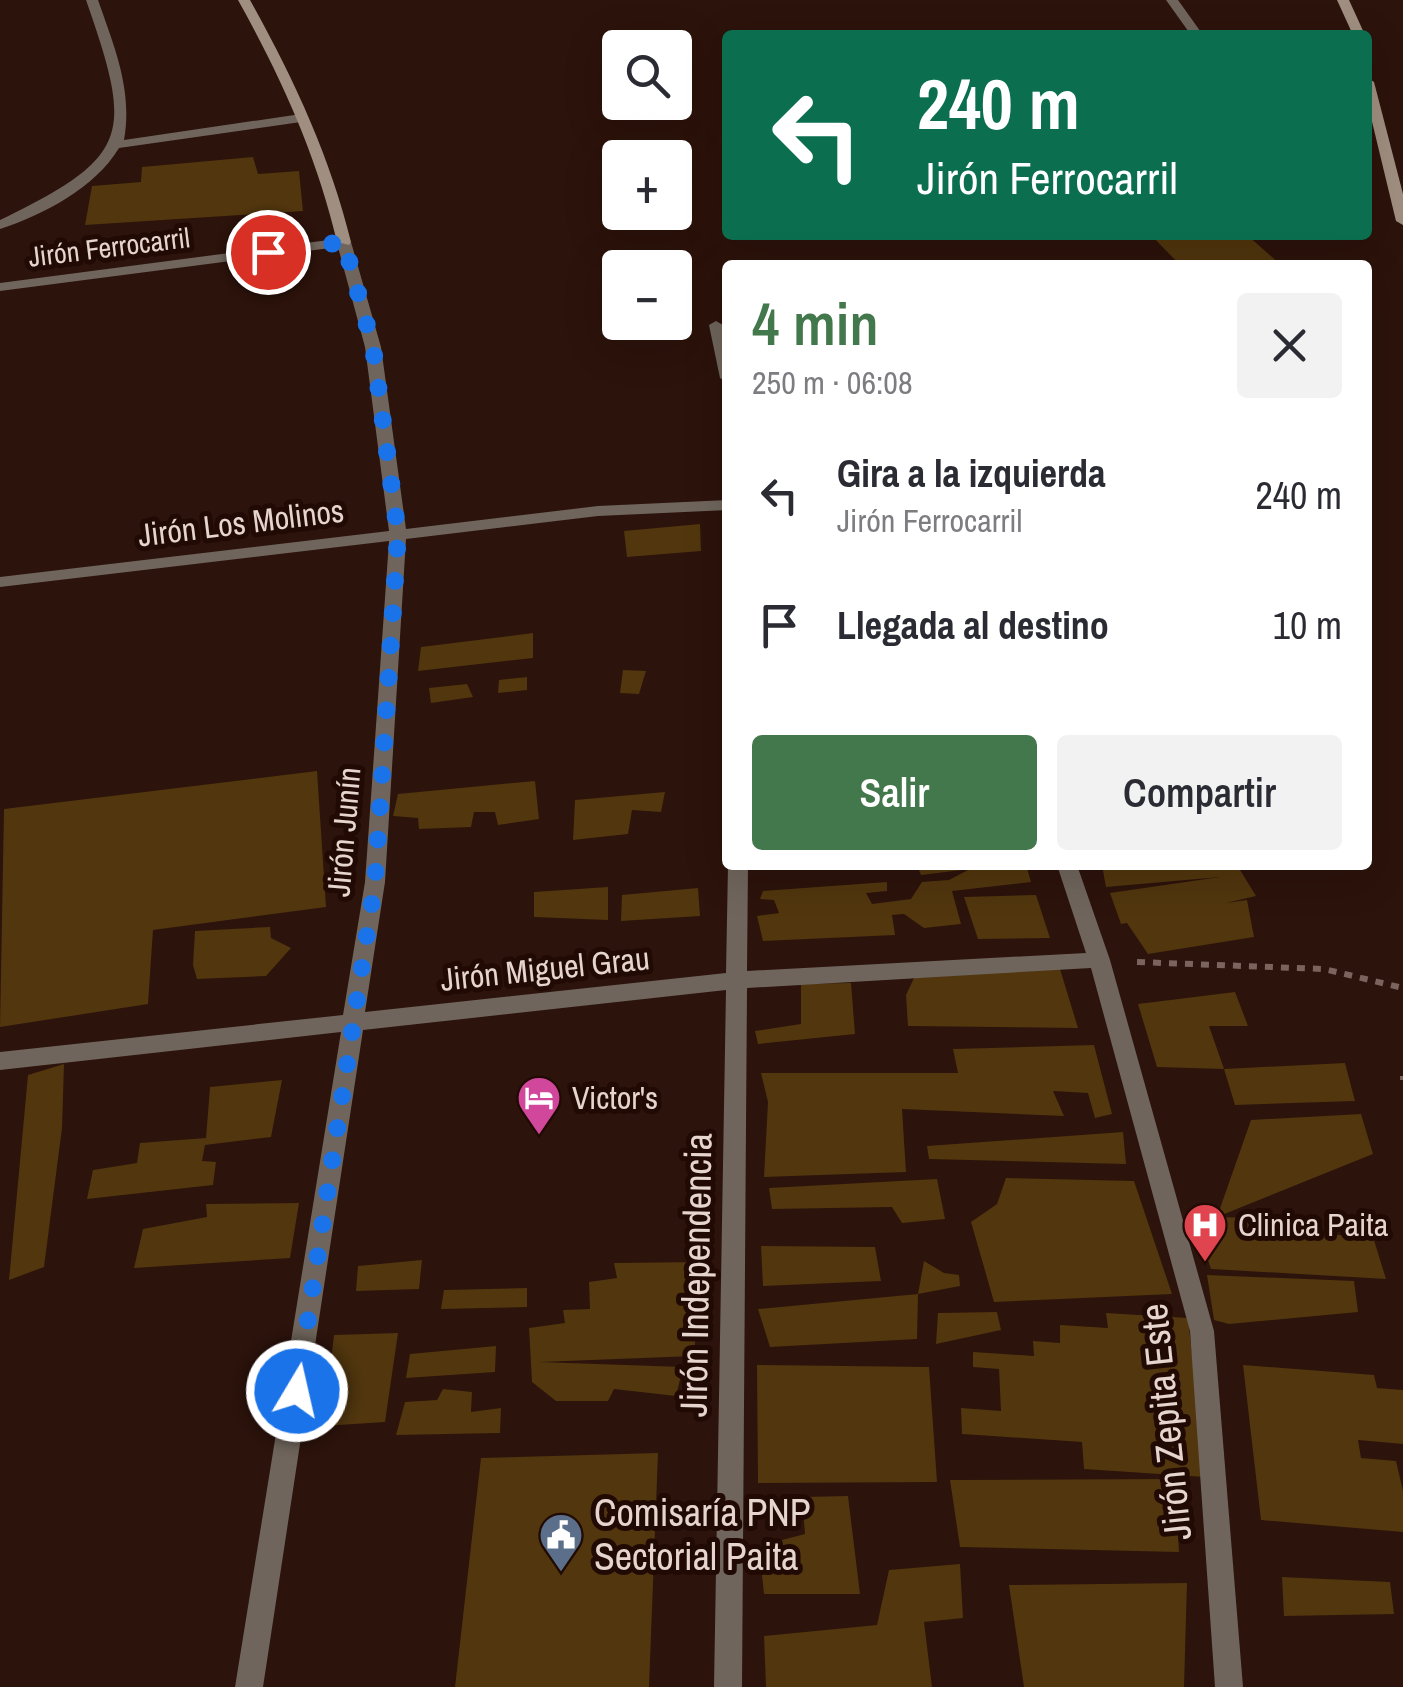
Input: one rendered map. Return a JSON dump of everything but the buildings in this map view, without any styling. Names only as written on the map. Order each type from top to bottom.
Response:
[{"type":"main road","name":"Jirón Junín","points":[[244,0],[301,118],[335,200],[344,242]]},
{"type":"main road","points":[[1343,0],[1357,30]]},
{"type":"main road","points":[[1372,123],[1398,186],[1403,221]]},
{"type":"street","points":[[0,224],[58,199],[105,164],[123,130],[125,102],[92,0]]},
{"type":"street","points":[[1172,0],[1193,30]]},
{"type":"street","points":[[115,145],[301,118]]},
{"type":"street","name":"Jirón Ferrocarril","points":[[0,286],[344,242]]},
{"type":"street","name":"Jirón Junín","points":[[249,1687],[375,882],[398,534],[373,347],[344,242]]},
{"type":"street","points":[[716,326],[722,352]]},
{"type":"street","name":"Jirón Los Molinos","points":[[0,582],[598,510],[722,505]]},
{"type":"street","name":"Jirón Independencia","points":[[728,1687],[738,870]]},
{"type":"street","name":"Jirón Zepita Este","points":[[1069,870],[1099,960],[1202,1331],[1229,1687]]},
{"type":"street","name":"Jirón Miguel Grau","points":[[0,1061],[738,980],[1099,960]]},
{"type":"path","points":[[1099,960],[1324,969],[1403,988]]},
{"type":"place","name":"Victor's","points":[[539,1136]]},
{"type":"place","name":"Clinica Paita","points":[[1205,1263]]},
{"type":"place","name":"Comisaría PNP Sectorial Paita","points":[[561,1573]]},
{"type":"route","points":[[268,252],[344,242],[373,347],[398,534],[375,882],[297,1391]]}]
